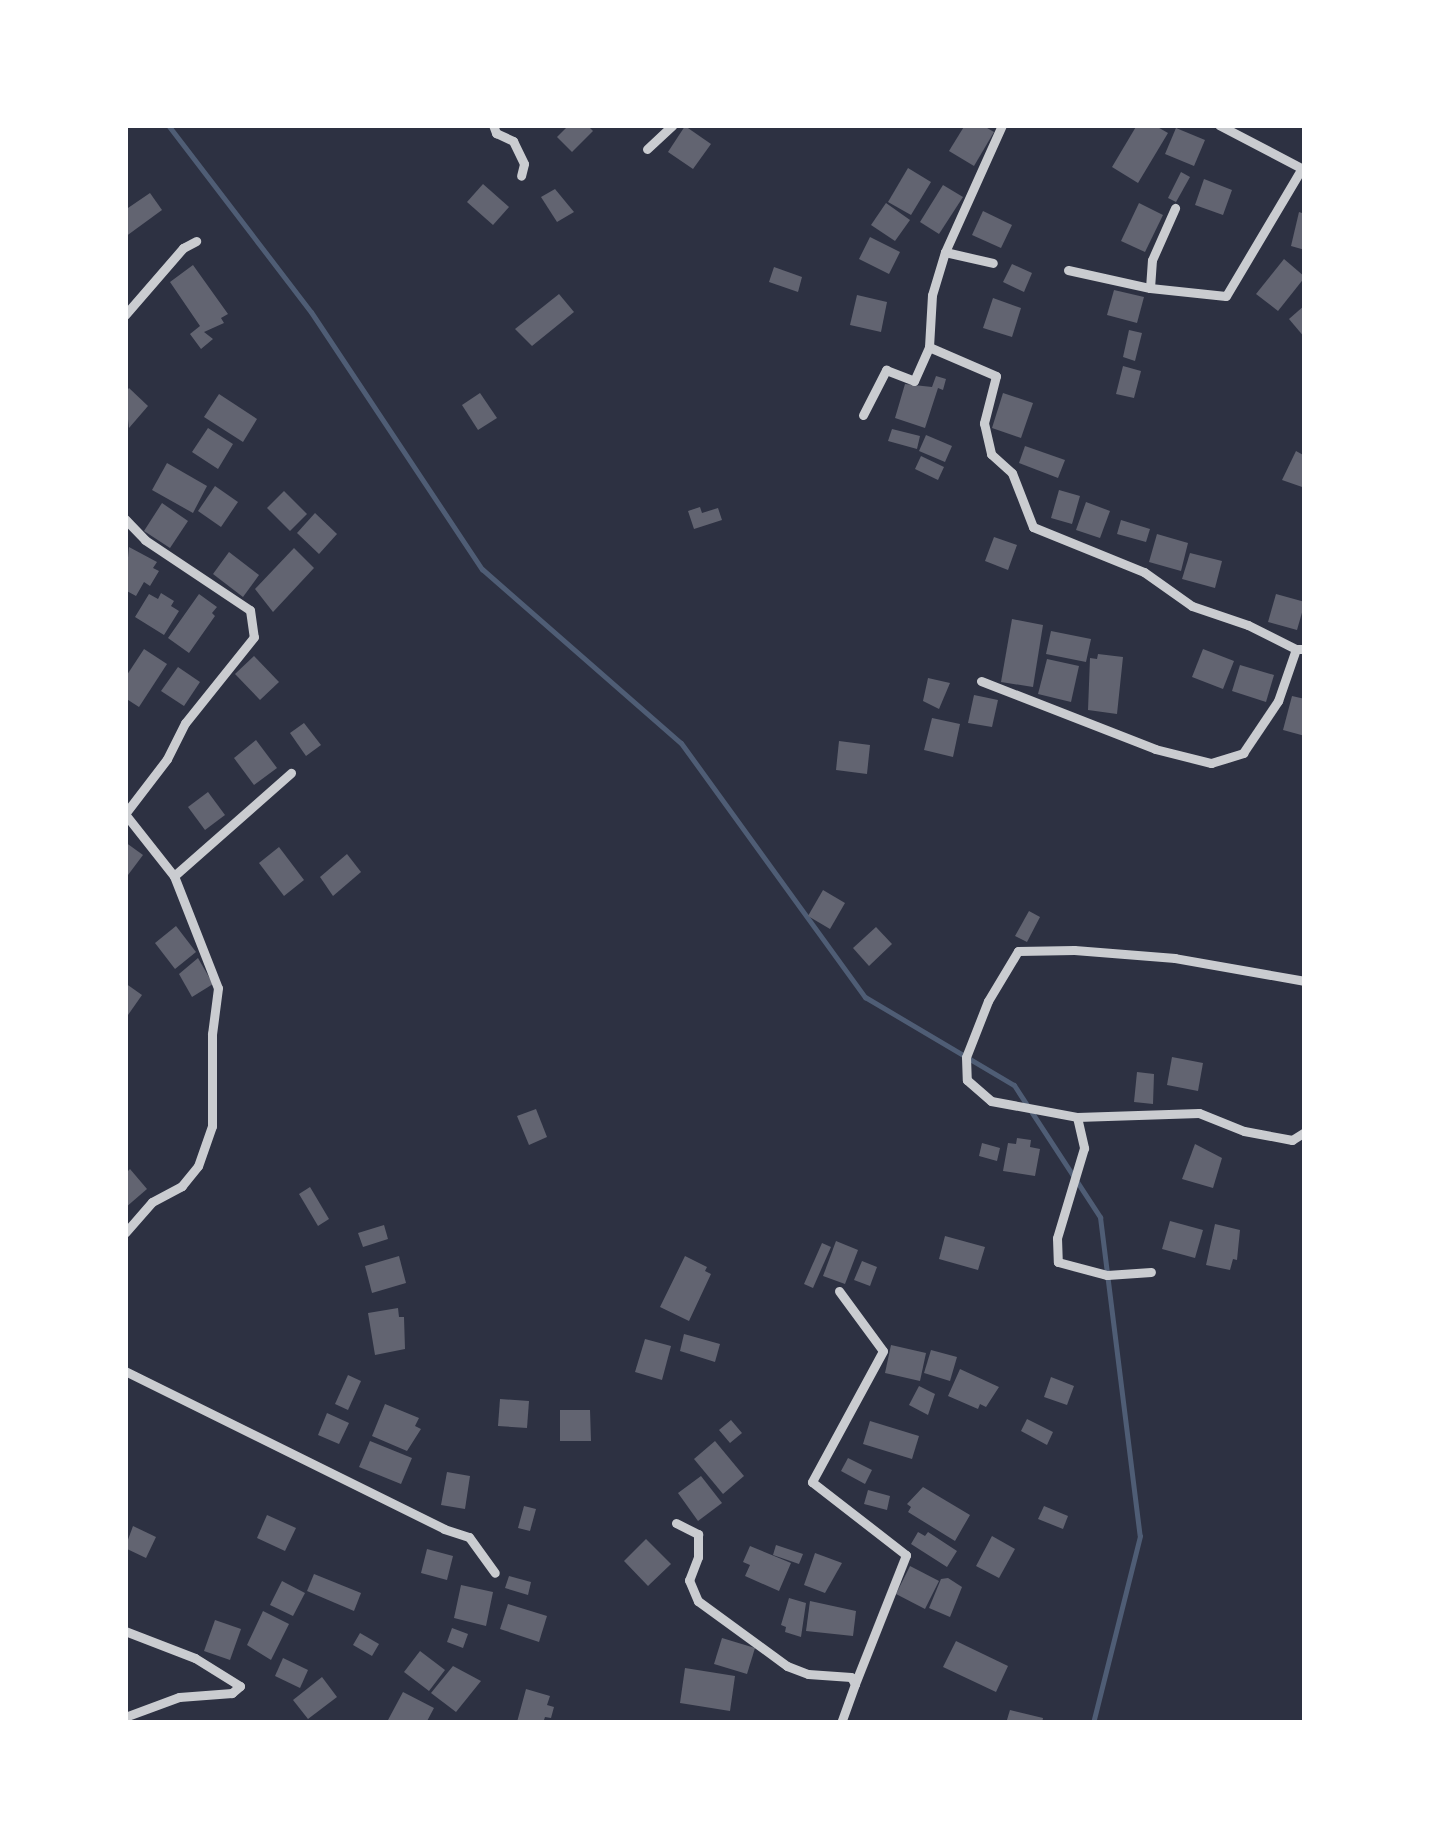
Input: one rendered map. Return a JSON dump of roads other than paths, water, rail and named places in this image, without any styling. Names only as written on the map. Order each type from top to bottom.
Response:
[{"type":"street","points":[[493,125],[496,133],[514,142],[524,164],[521,176]]},
{"type":"street","points":[[647,150],[673,125]]},
{"type":"street","points":[[863,415],[886,370],[914,380],[929,347],[932,295],[944,252],[1002,125]]},
{"type":"street","points":[[1068,270],[1150,288],[1226,296],[1304,169],[1219,125]]},
{"type":"street","points":[[1150,288],[1154,254],[1175,208]]},
{"type":"street","points":[[125,315],[183,248],[196,241]]},
{"type":"street","points":[[944,252],[993,263]]},
{"type":"street","points":[[929,347],[996,376],[984,422],[991,454],[1012,473],[1033,527],[1144,572],[1192,606],[1301,649],[1278,701],[1243,753],[1211,764],[1155,749],[981,681]]},
{"type":"street","points":[[125,519],[144,540],[250,610],[254,637],[185,723],[167,759],[125,814],[174,876],[218,988],[212,1034],[212,1126],[198,1166],[182,1186],[152,1202],[125,1233]]},
{"type":"street","points":[[174,876],[292,773]]},
{"type":"street","points":[[1305,981],[1176,958],[1074,950],[1018,951],[988,1001],[966,1057],[967,1080],[991,1101],[1077,1117],[1200,1113],[1244,1131],[1292,1140],[1305,1132]]},
{"type":"street","points":[[1077,1117],[1084,1148],[1057,1238],[1058,1262],[1107,1275],[1151,1272]]},
{"type":"street","points":[[838,1291],[882,1351],[812,1482],[906,1554],[841,1723]]},
{"type":"street","points":[[125,1371],[444,1529],[468,1537],[495,1574]]},
{"type":"street","points":[[676,1523],[698,1534],[698,1557],[688,1580],[698,1601],[787,1666],[808,1674],[851,1677],[855,1684]]},
{"type":"street","points":[[125,1630],[195,1658],[240,1686],[232,1693],[180,1696],[125,1717]]},
{"type":"waterway","points":[[168,125],[311,312],[482,569],[681,743],[865,997],[1014,1085],[1100,1217],[1140,1536],[1093,1723]]}]
